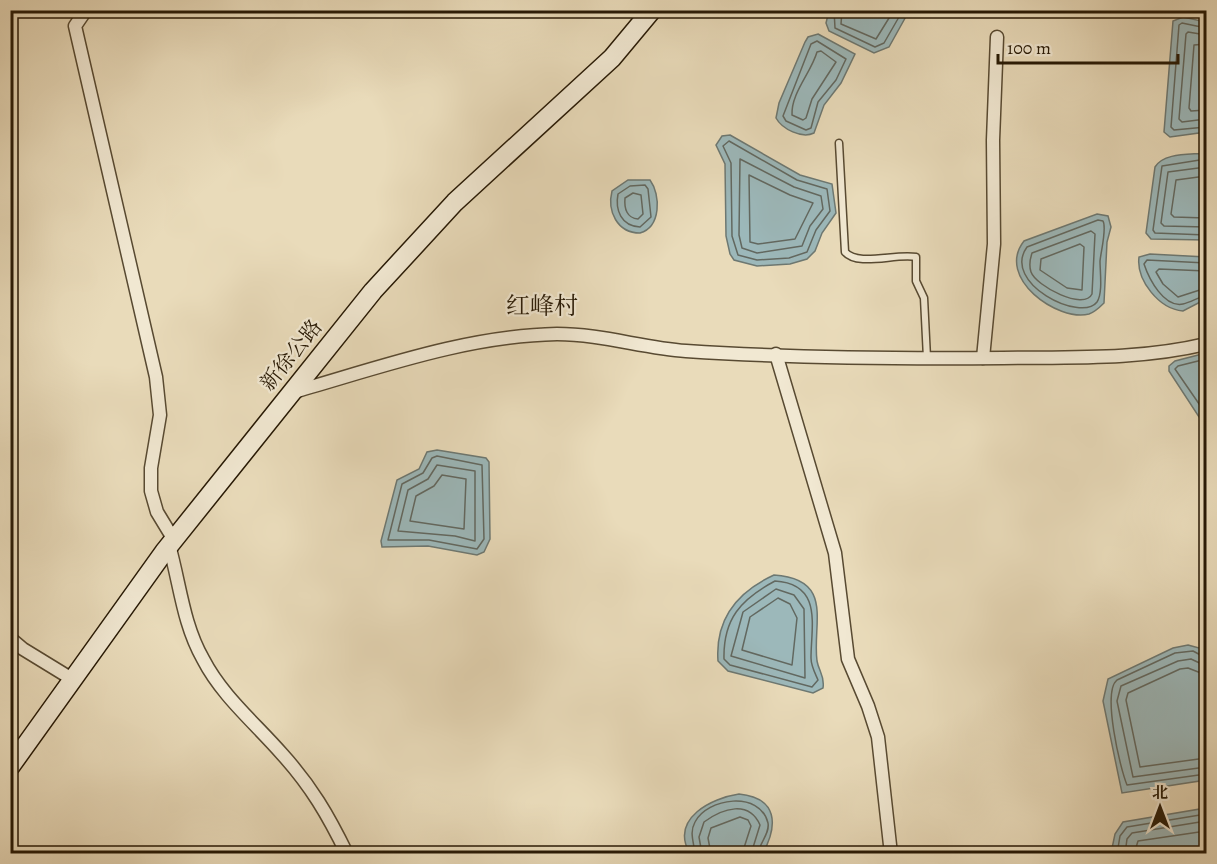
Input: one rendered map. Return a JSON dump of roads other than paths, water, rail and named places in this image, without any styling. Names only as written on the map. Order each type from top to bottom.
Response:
[{"type":"main road","name":"新徐公路","points":[[10,767],[171,542],[373,291],[426,231],[484,174],[612,58],[652,10]]},
{"type":"street","points":[[86,10],[75,26],[122,221],[158,390],[159,426],[151,468],[151,491],[157,512],[171,542],[185,614],[203,661],[221,686],[284,755],[321,801],[346,854]]},
{"type":"street","points":[[983,358],[994,244],[993,140],[997,37]]},
{"type":"street","points":[[289,393],[443,349],[485,340],[532,335],[579,335],[684,351],[927,358],[1136,356],[1206,344]]},
{"type":"street","points":[[776,354],[835,553],[846,650],[878,737],[891,854]]},
{"type":"street","points":[[10,638],[23,649],[72,679]]},
{"type":"lane","points":[[839,143],[845,252],[857,260],[905,255],[916,257],[916,281],[924,298],[926,310],[927,358]]},
{"type":"water","points":[[829,10],[909,11],[889,47],[874,53],[829,31],[826,23]]},
{"type":"water","points":[[1183,17],[1206,22],[1206,132],[1170,137],[1164,132],[1173,21]]},
{"type":"water","points":[[818,34],[855,54],[841,83],[824,105],[814,133],[798,134],[787,129],[776,118],[779,103],[805,42],[808,37]]},
{"type":"water","points":[[730,135],[800,175],[832,184],[836,213],[822,233],[815,251],[807,259],[790,264],[757,266],[734,260],[730,254],[726,236],[725,164],[716,145],[722,136]]},
{"type":"water","points":[[1206,153],[1206,240],[1151,239],[1146,233],[1155,167],[1159,162],[1171,157]]},
{"type":"water","points":[[628,180],[650,180],[656,194],[655,218],[647,230],[640,233],[632,232],[620,225],[611,206],[612,191]]},
{"type":"water","points":[[1097,214],[1108,216],[1111,227],[1107,242],[1104,303],[1089,314],[1076,315],[1047,304],[1034,294],[1024,282],[1018,269],[1017,255],[1024,241]]},
{"type":"water","points":[[1150,254],[1206,257],[1206,299],[1183,311],[1174,309],[1158,299],[1145,284],[1139,266],[1139,257]]},
{"type":"water","points":[[1206,353],[1206,420],[1199,417],[1169,371],[1169,366],[1175,361]]},
{"type":"water","points":[[437,450],[486,458],[489,462],[490,539],[484,552],[477,555],[428,546],[382,547],[381,541],[397,480],[419,469],[427,452]]},
{"type":"water","points":[[774,575],[793,578],[806,585],[813,594],[817,619],[817,661],[823,677],[823,688],[813,693],[728,671],[718,661],[720,632],[731,609],[749,590]]},
{"type":"water","points":[[1188,645],[1203,649],[1206,662],[1206,780],[1122,793],[1103,701],[1108,679],[1173,648]]},
{"type":"water","points":[[739,794],[761,801],[768,807],[771,814],[771,833],[763,853],[689,852],[685,840],[685,829],[690,820],[707,805]]},
{"type":"water","points":[[1206,808],[1206,853],[1111,853],[1115,834],[1123,822]]},
{"type":"district","name":"红峰村","points":[[542,306]]}]
